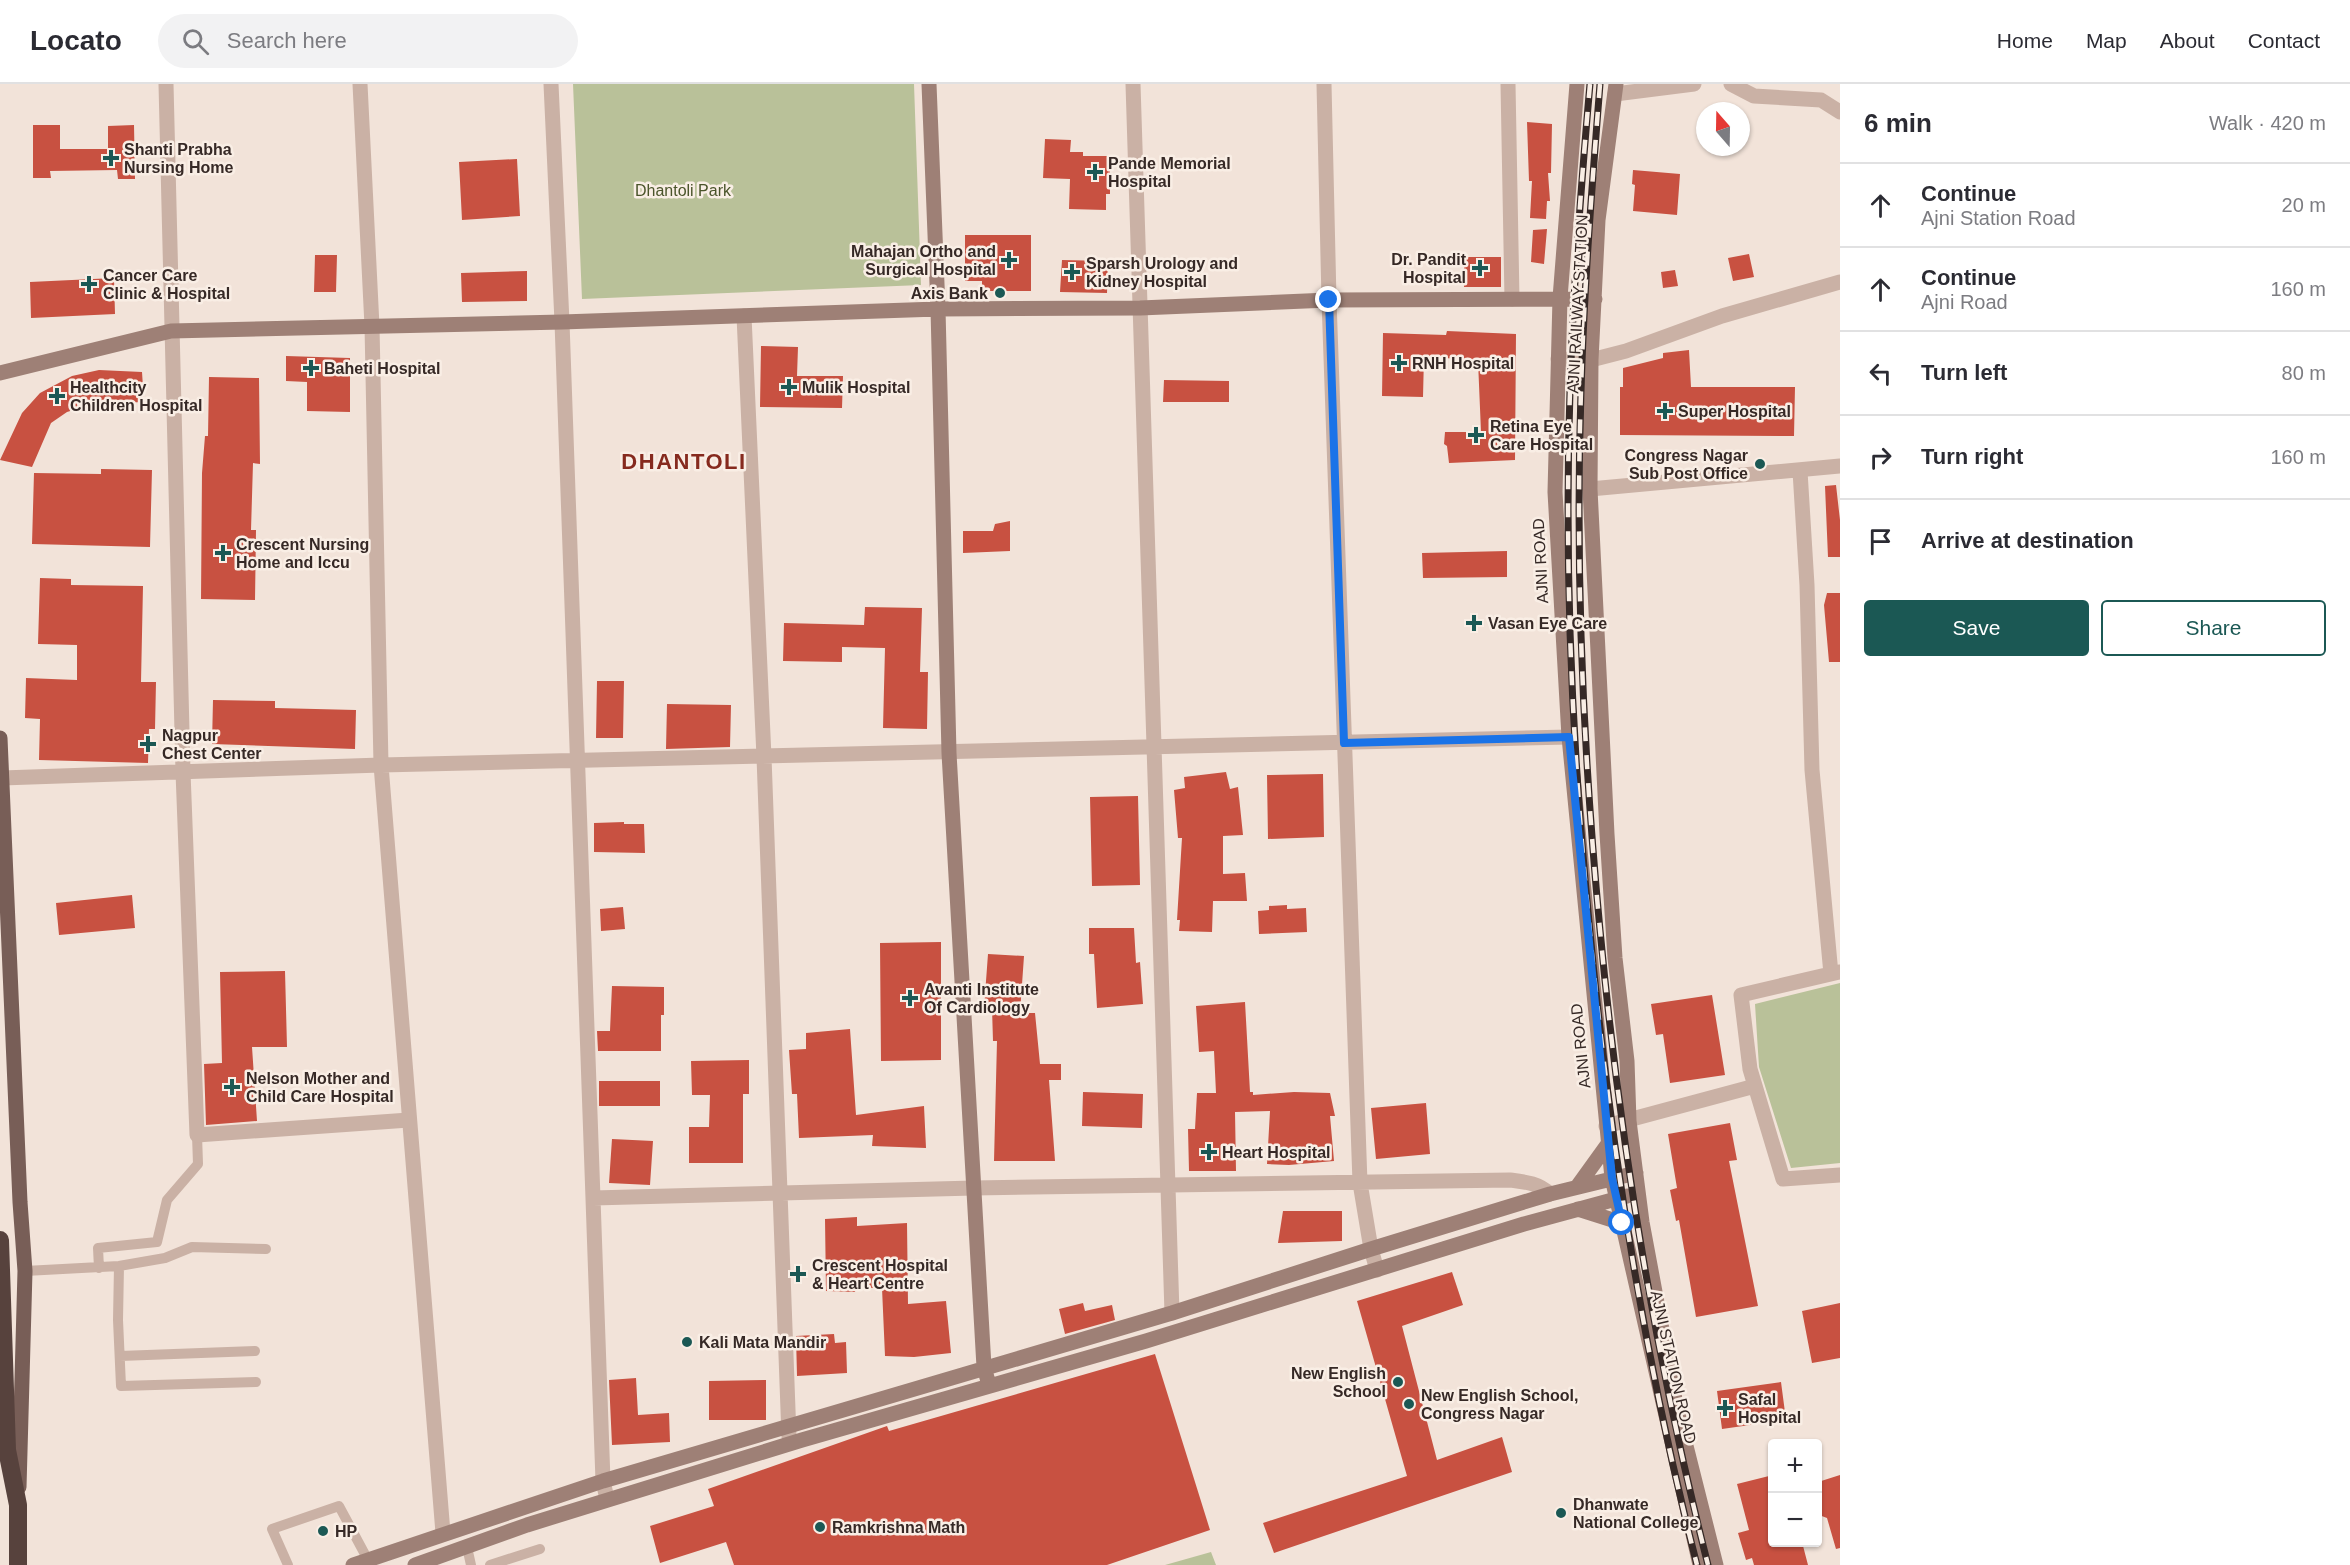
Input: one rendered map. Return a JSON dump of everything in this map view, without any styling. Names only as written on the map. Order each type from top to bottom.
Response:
[{"type":"highway","points":[[0,1240],[7,1450],[18,1505],[18,1565]]},
{"type":"main road","points":[[929,84],[938,309],[949,753],[984,1367],[989,1385]]},
{"type":"main road","name":"AJNI ROAD","points":[[1577,84],[1560,298],[1555,492],[1569,737],[1612,1178]]},
{"type":"main road","name":"AJNI RAILWAY STATION","points":[[1616,89],[1598,220],[1591,360],[1590,489],[1606,834],[1615,958],[1627,1061],[1629,1120],[1638,1193],[1677,1410],[1716,1565]]},
{"type":"main road","points":[[0,373],[171,331],[562,322],[938,309],[1140,308],[1329,300],[1595,298]]},
{"type":"main road","points":[[0,738],[20,1202],[25,1270],[18,1505]]},
{"type":"main road","points":[[1577,1187],[1608,1144]]},
{"type":"main road","points":[[360,1562],[603,1480],[1172,1313],[1550,1194],[1636,1173]]},
{"type":"main road","name":"AJNI STATION ROAD","points":[[1612,1178],[1700,1565]]},
{"type":"main road","points":[[415,1565],[527,1525],[790,1443],[1146,1341],[1578,1209],[1638,1193]]},
{"type":"main road","points":[[1578,1209],[1622,1223]]},
{"type":"street","points":[[166,84],[183,772],[197,1135],[409,1120]]},
{"type":"street","points":[[360,84],[372,326],[381,765],[442,1533]]},
{"type":"street","points":[[551,84],[562,322],[603,1480],[607,1499]]},
{"type":"street","points":[[1133,84],[1172,1313]]},
{"type":"street","points":[[1324,84],[1329,300],[1360,1183],[1371,1249],[1377,1270]]},
{"type":"street","points":[[1508,84],[1512,299]]},
{"type":"street","points":[[1616,89],[1694,84]]},
{"type":"street","points":[[1731,84],[1754,96],[1821,99],[1840,112]]},
{"type":"street","points":[[1558,359],[1591,360],[1626,351],[1722,316],[1840,282]]},
{"type":"street","points":[[744,316],[764,757],[787,1426],[790,1443]]},
{"type":"street","points":[[1590,489],[1840,466]]},
{"type":"street","points":[[1800,471],[1807,585],[1812,770],[1836,973],[1741,995],[1750,1069],[1783,1179],[1840,1175]]},
{"type":"street","points":[[2,778],[381,765],[1569,737]]},
{"type":"street","points":[[1606,1126],[1755,1086]]},
{"type":"street","points":[[593,1198],[974,1188],[1510,1180],[1534,1183],[1543,1187],[1550,1194]]},
{"type":"lane","points":[[99,1268],[98,1248],[157,1242],[167,1200],[198,1164],[197,1135]]},
{"type":"lane","points":[[25,1270],[119,1266],[165,1258],[192,1247],[266,1249]]},
{"type":"lane","points":[[119,1266],[118,1320],[121,1386],[256,1382]]},
{"type":"lane","points":[[120,1356],[255,1351]]},
{"type":"lane","points":[[288,1565],[272,1529],[339,1506],[360,1562]]},
{"type":"lane","points":[[467,1547],[471,1565]]},
{"type":"lane","points":[[490,1565],[540,1549]]},
{"type":"green space","name":"Dhantoli Park","points":[[573,84],[914,84],[921,285],[582,299]]},
{"type":"green space","points":[[1840,983],[1840,1163],[1791,1168],[1759,1067],[1755,1004]]},
{"type":"green space","points":[[1211,1552],[1216,1565],[1165,1565]]},
{"type":"building","points":[[1527,122],[1552,124],[1551,173],[1548,173],[1550,201],[1547,201],[1546,219],[1530,218],[1532,181],[1529,181]]},
{"type":"building","points":[[33,125],[60,125],[60,149],[108,149],[108,126],[134,125],[135,179],[118,179],[117,170],[50,171],[51,178],[33,178]]},
{"type":"building","points":[[1045,139],[1071,140],[1070,152],[1083,152],[1083,156],[1110,156],[1110,194],[1106,194],[1106,210],[1069,209],[1070,179],[1043,178]]},
{"type":"building","points":[[517,159],[520,216],[462,220],[459,162]]},
{"type":"building","points":[[1633,170],[1680,174],[1677,215],[1633,211],[1635,185],[1632,184]]},
{"type":"building","points":[[1547,229],[1544,264],[1531,262],[1533,230]]},
{"type":"building","points":[[965,235],[1031,235],[1031,291],[982,291],[982,281],[965,281]]},
{"type":"building","points":[[1749,254],[1754,277],[1733,281],[1728,258]]},
{"type":"building","points":[[315,255],[337,255],[336,292],[314,292]]},
{"type":"building","points":[[1464,257],[1501,257],[1501,287],[1464,287]]},
{"type":"building","points":[[1062,260],[1108,261],[1107,293],[1060,292]]},
{"type":"building","points":[[1675,270],[1678,286],[1663,288],[1661,272]]},
{"type":"building","points":[[527,271],[527,301],[462,302],[461,273]]},
{"type":"building","points":[[114,278],[115,314],[31,318],[30,282]]},
{"type":"building","points":[[1447,331],[1516,334],[1515,460],[1449,463],[1447,446],[1444,444],[1445,432],[1481,432],[1478,361],[1424,356],[1423,397],[1382,396],[1383,333],[1446,335]]},
{"type":"building","points":[[761,346],[798,347],[797,376],[843,376],[842,408],[760,407]]},
{"type":"building","points":[[1689,350],[1691,387],[1795,387],[1794,436],[1620,435],[1620,387],[1623,387],[1623,368],[1663,358],[1663,353]]},
{"type":"building","points":[[286,356],[350,358],[350,412],[307,411],[307,382],[286,381]]},
{"type":"building","points":[[99,370],[142,372],[144,402],[93,404],[67,412],[51,423],[32,467],[0,460],[22,413],[40,393],[72,376]]},
{"type":"building","points":[[209,377],[259,378],[260,464],[253,463],[251,530],[256,530],[255,600],[201,599],[202,473],[205,436],[208,436]]},
{"type":"building","points":[[1164,380],[1229,381],[1229,402],[1163,402]]},
{"type":"building","points":[[101,469],[152,470],[150,547],[32,544],[34,473],[101,474]]},
{"type":"building","points":[[1836,485],[1840,520],[1840,557],[1828,557],[1825,486]]},
{"type":"building","points":[[1010,521],[1010,551],[963,553],[963,531],[993,531],[995,524]]},
{"type":"building","points":[[1507,551],[1507,577],[1423,578],[1422,553]]},
{"type":"building","points":[[40,578],[71,579],[71,585],[143,586],[141,682],[156,682],[155,729],[149,729],[148,763],[39,760],[40,719],[25,718],[26,678],[77,680],[77,645],[38,644]]},
{"type":"building","points":[[1827,593],[1840,593],[1840,662],[1829,662],[1824,605]]},
{"type":"building","points":[[865,607],[922,608],[920,672],[928,672],[927,729],[883,728],[885,648],[842,647],[842,662],[783,661],[784,623],[864,625]]},
{"type":"building","points":[[597,681],[624,681],[623,738],[596,738]]},
{"type":"building","points":[[213,700],[275,701],[275,708],[356,710],[355,749],[212,744]]},
{"type":"building","points":[[667,704],[731,705],[730,747],[666,749]]},
{"type":"building","points":[[1226,772],[1230,789],[1238,787],[1243,835],[1223,836],[1223,874],[1245,873],[1247,901],[1213,901],[1212,932],[1179,931],[1180,920],[1177,920],[1182,838],[1178,838],[1174,790],[1185,788],[1184,777]]},
{"type":"building","points":[[1323,774],[1324,837],[1268,839],[1267,775]]},
{"type":"building","points":[[1138,796],[1140,885],[1092,886],[1090,797]]},
{"type":"building","points":[[624,822],[624,824],[644,824],[645,853],[594,852],[594,823]]},
{"type":"building","points":[[132,895],[135,928],[59,935],[56,903]]},
{"type":"building","points":[[1287,905],[1287,909],[1306,908],[1307,932],[1259,934],[1258,911],[1269,910],[1269,906]]},
{"type":"building","points":[[623,907],[625,929],[601,931],[600,909]]},
{"type":"building","points":[[1089,928],[1134,928],[1136,963],[1140,962],[1143,1004],[1097,1008],[1094,954],[1089,954]]},
{"type":"building","points":[[941,942],[941,1060],[881,1061],[880,943]]},
{"type":"building","points":[[988,954],[1024,956],[1020,1013],[1035,1013],[1040,1064],[1061,1064],[1061,1080],[1049,1080],[1055,1161],[994,1161],[997,1041],[993,1041],[992,1008],[984,1008]]},
{"type":"building","points":[[285,971],[287,1047],[252,1047],[257,1121],[206,1125],[204,1064],[222,1063],[220,972]]},
{"type":"building","points":[[612,986],[664,987],[661,1051],[598,1051],[597,1031],[610,1031]]},
{"type":"building","points":[[1712,995],[1725,1075],[1670,1083],[1663,1034],[1656,1035],[1651,1004]]},
{"type":"building","points":[[1245,1002],[1250,1092],[1253,1092],[1253,1095],[1294,1092],[1330,1093],[1335,1116],[1330,1116],[1334,1161],[1289,1165],[1267,1164],[1270,1111],[1235,1112],[1236,1171],[1189,1171],[1188,1129],[1195,1129],[1197,1093],[1216,1093],[1214,1051],[1199,1052],[1196,1006]]},
{"type":"building","points":[[850,1029],[856,1115],[924,1106],[926,1148],[872,1146],[873,1135],[799,1138],[797,1094],[792,1094],[789,1050],[806,1049],[806,1033]]},
{"type":"building","points":[[749,1060],[749,1094],[743,1094],[743,1163],[689,1163],[689,1127],[709,1127],[710,1095],[692,1095],[691,1061]]},
{"type":"building","points":[[599,1081],[660,1081],[660,1106],[599,1106]]},
{"type":"building","points":[[1083,1092],[1143,1094],[1142,1128],[1082,1126]]},
{"type":"building","points":[[1426,1103],[1430,1154],[1376,1159],[1371,1108]]},
{"type":"building","points":[[1730,1123],[1737,1160],[1729,1161],[1758,1306],[1696,1317],[1679,1220],[1676,1221],[1670,1190],[1677,1188],[1668,1134]]},
{"type":"building","points":[[612,1139],[653,1141],[650,1185],[609,1183]]},
{"type":"building","points":[[1283,1211],[1342,1211],[1342,1241],[1278,1243]]},
{"type":"building","points":[[857,1217],[857,1226],[907,1223],[908,1304],[946,1301],[951,1353],[914,1357],[885,1356],[882,1288],[856,1288],[855,1292],[826,1291],[825,1219]]},
{"type":"building","name":"New English School","points":[[1452,1272],[1463,1305],[1402,1326],[1437,1460],[1502,1437],[1512,1472],[1274,1553],[1263,1523],[1407,1476],[1357,1301]]},
{"type":"building","points":[[1083,1303],[1085,1311],[1112,1305],[1115,1320],[1065,1334],[1059,1309]]},
{"type":"building","points":[[1840,1303],[1840,1358],[1812,1363],[1802,1311]]},
{"type":"building","points":[[834,1334],[835,1343],[846,1342],[847,1373],[797,1376],[796,1336]]},
{"type":"building","points":[[1155,1354],[1210,1530],[1107,1565],[734,1565],[726,1542],[660,1563],[650,1526],[714,1506],[708,1489],[887,1426],[889,1431]]},
{"type":"building","points":[[636,1378],[638,1415],[669,1413],[670,1442],[612,1445],[609,1380]]},
{"type":"building","points":[[766,1380],[766,1420],[709,1420],[709,1381]]},
{"type":"building","name":"Safal Hospital","points":[[1781,1382],[1786,1420],[1722,1429],[1717,1391]]},
{"type":"building","points":[[1840,1475],[1840,1548],[1836,1549],[1827,1518],[1822,1516],[1822,1481]]},
{"type":"building","points":[[1768,1476],[1768,1547],[1803,1547],[1808,1565],[1754,1565],[1752,1558],[1746,1560],[1738,1533],[1749,1530],[1737,1484]]},
{"type":"railway","points":[[1590,84],[1575,275],[1568,457],[1571,657],[1578,790],[1597,1003],[1630,1246],[1660,1406],[1697,1565]]},
{"type":"railway","points":[[1600,84],[1586,275],[1579,458],[1582,661],[1589,796],[1608,1010],[1629,1170],[1656,1329],[1708,1565]]},
{"type":"place","name":"Shanti Prabha Nursing Home","points":[[111,158]]},
{"type":"place","name":"Pande Memorial Hospital","points":[[1095,172]]},
{"type":"place","name":"Mahajan Ortho and Surgical Hospital","points":[[1009,260]]},
{"type":"place","name":"Dr. Pandit Hospital","points":[[1480,268]]},
{"type":"place","name":"Sparsh Urology and Kidney Hospital","points":[[1072,272]]},
{"type":"place","name":"Cancer Care Clinic & Hospital","points":[[89,284]]},
{"type":"place","name":"Axis Bank","points":[[1000,293]]},
{"type":"place","name":"RNH Hospital","points":[[1399,363]]},
{"type":"place","name":"Baheti Hospital","points":[[311,368]]},
{"type":"place","name":"Mulik Hospital","points":[[789,387]]},
{"type":"place","name":"Healthcity Children Hospital","points":[[57,396]]},
{"type":"place","name":"Super Hospital","points":[[1665,411]]},
{"type":"place","name":"Retina Eye Care Hospital","points":[[1476,435]]},
{"type":"place","name":"Congress Nagar Sub Post Office","points":[[1760,464]]},
{"type":"place","name":"Crescent Nursing Home and Iccu","points":[[223,553]]},
{"type":"place","name":"Vasan Eye Care","points":[[1474,623]]},
{"type":"place","name":"Nagpur Chest Center","points":[[148,744]]},
{"type":"place","name":"Avanti Institute Of Cardiology","points":[[910,998]]},
{"type":"place","name":"Nelson Mother and Child Care Hospital","points":[[232,1087]]},
{"type":"place","name":"Heart Hospital","points":[[1209,1152]]},
{"type":"place","name":"Crescent Hospital & Heart Centre","points":[[798,1274]]},
{"type":"place","name":"Kali Mata Mandir","points":[[687,1342]]},
{"type":"place","name":"New English School","points":[[1398,1382]]},
{"type":"place","name":"New English School, Congress Nagar","points":[[1409,1404]]},
{"type":"place","name":"Safal Hospital","points":[[1725,1408]]},
{"type":"place","name":"Dhanwate National College","points":[[1561,1513]]},
{"type":"place","name":"Ramkrishna Math","points":[[820,1527]]},
{"type":"place","name":"HP","points":[[323,1531]]},
{"type":"district","name":"DHANTOLI","points":[[684,461]]},
{"type":"route","points":[[1329,300],[1344,743],[1569,737],[1612,1178],[1622,1223]]}]
